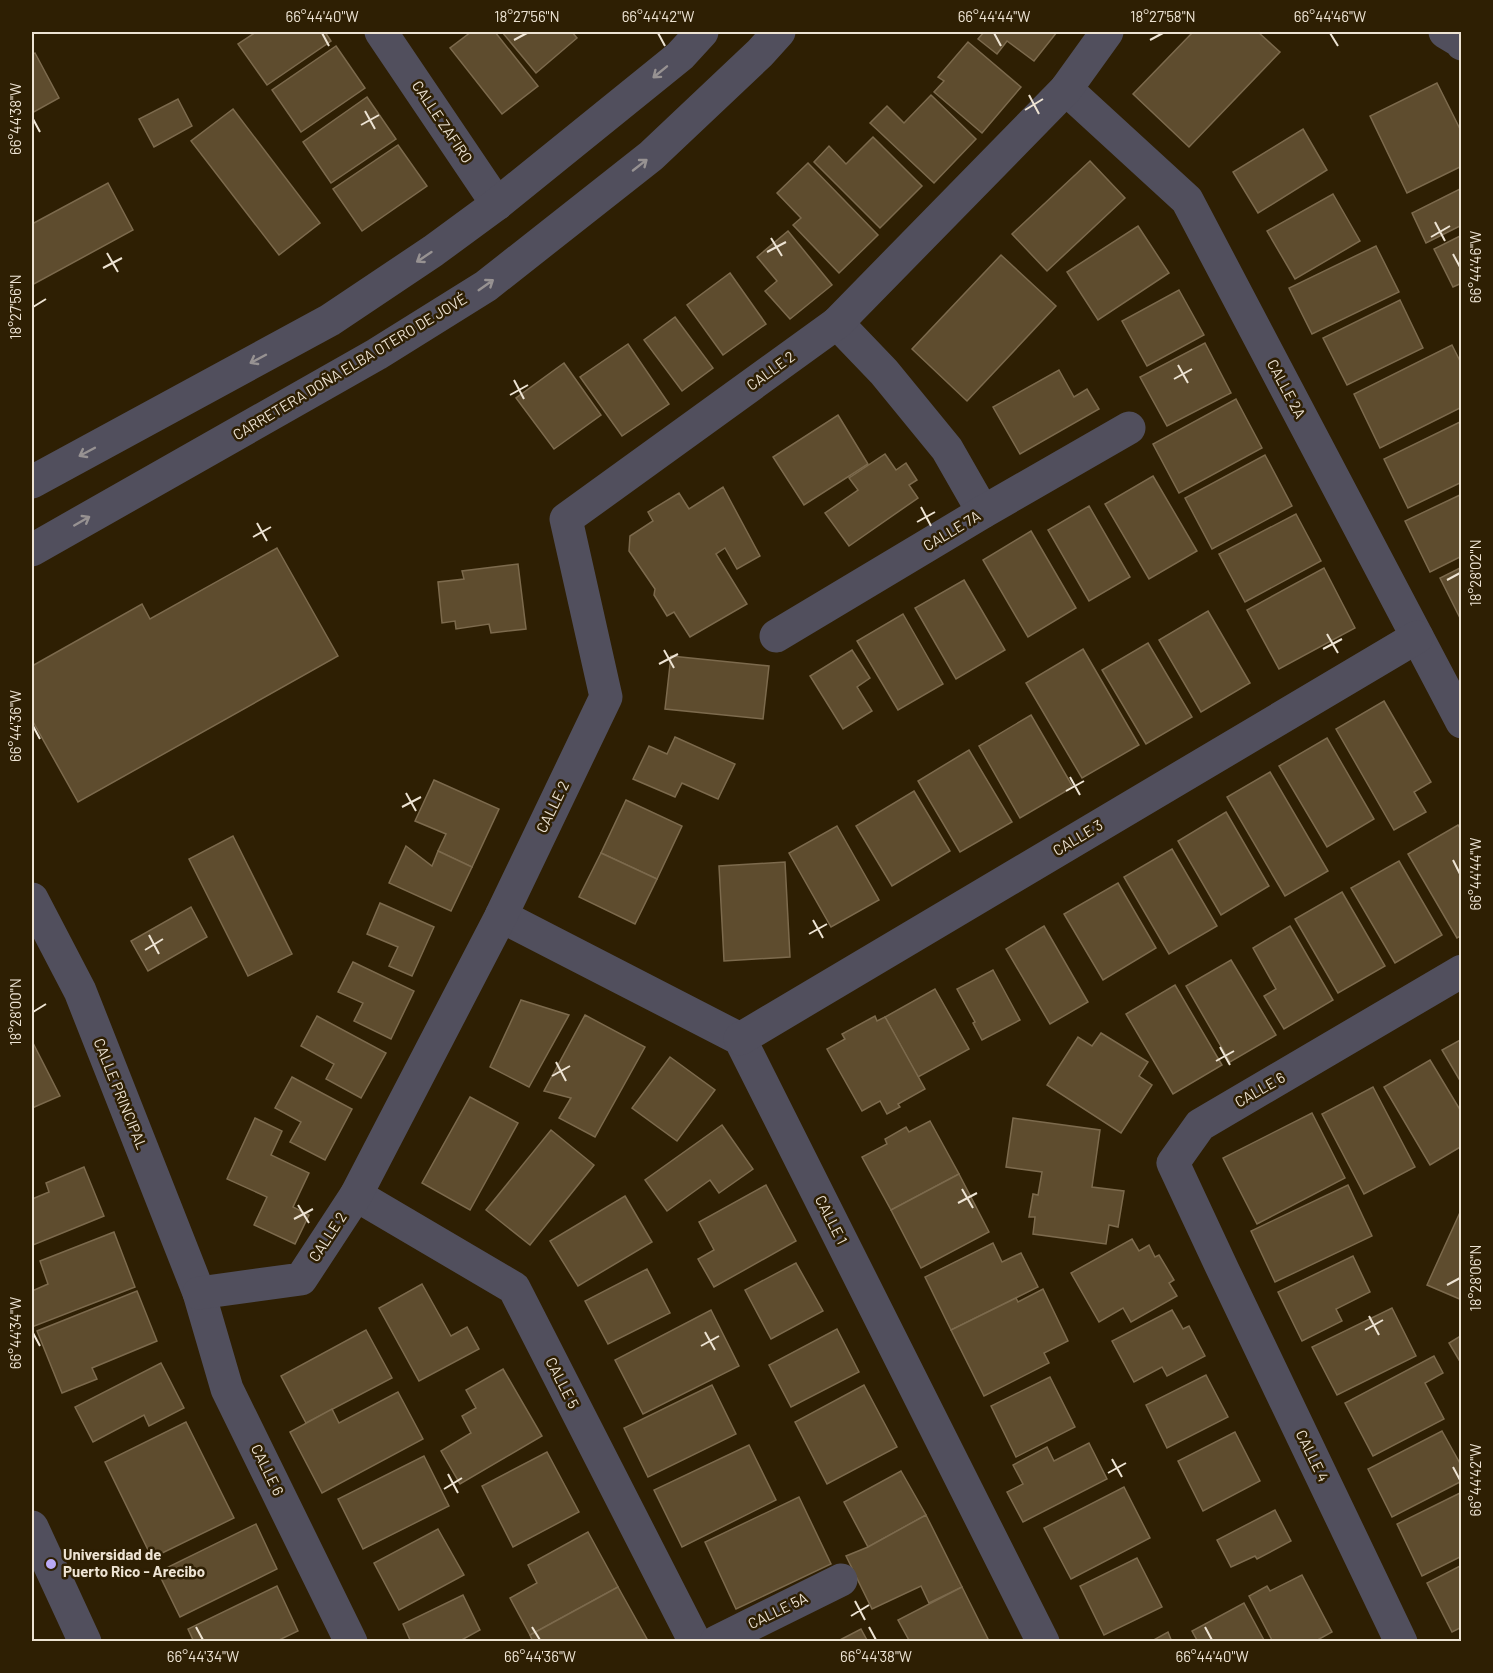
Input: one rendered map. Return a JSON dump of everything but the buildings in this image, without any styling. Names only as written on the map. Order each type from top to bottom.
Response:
[{"type":"street","points":[[32,482],[330,320],[433,251],[497,204],[680,56],[702,32]]},
{"type":"street","name":"CARRETERA DOÑA ELBA OTERO DE JOVÉ","points":[[32,550],[376,354],[486,286],[651,156],[760,53],[779,32]]},
{"type":"street","name":"CALLE 2","points":[[199,1293],[301,1279],[356,1195],[501,916],[606,697],[566,519],[837,323],[1066,89],[1107,32]]},
{"type":"street","points":[[1445,32],[1461,44]]},
{"type":"street","name":"CALLE ZAFIRO","points":[[388,34],[497,204]]},
{"type":"street","name":"CALLE 2A","points":[[1066,89],[1187,200],[1461,722]]},
{"type":"street","points":[[837,323],[884,372],[947,449],[983,512]]},
{"type":"street","name":"CALLE 7A","points":[[776,636],[1129,428]]},
{"type":"street","name":"CALLE 3","points":[[740,1039],[1417,637]]},
{"type":"street","name":"CALLE PRINCIPAL","points":[[32,899],[80,991],[199,1293]]},
{"type":"street","points":[[501,916],[740,1039]]},
{"type":"street","name":"CALLE 6","points":[[1222,1270],[1173,1163],[1200,1125],[1461,971]]},
{"type":"street","name":"CALLE 1","points":[[740,1039],[1043,1641]]},
{"type":"street","name":"CALLE 5","points":[[356,1195],[513,1288],[695,1641]]},
{"type":"street","name":"CALLE 4","points":[[1222,1270],[1401,1641]]},
{"type":"street","name":"CALLE 6","points":[[199,1293],[227,1389],[351,1641]]},
{"type":"street","points":[[32,1527],[85,1641]]},
{"type":"street","name":"CALLE 5A","points":[[716,1641],[841,1580]]},
{"type":"place","name":"Universidad de Puerto Rico - Arecibo","points":[[51,1564]]}]
